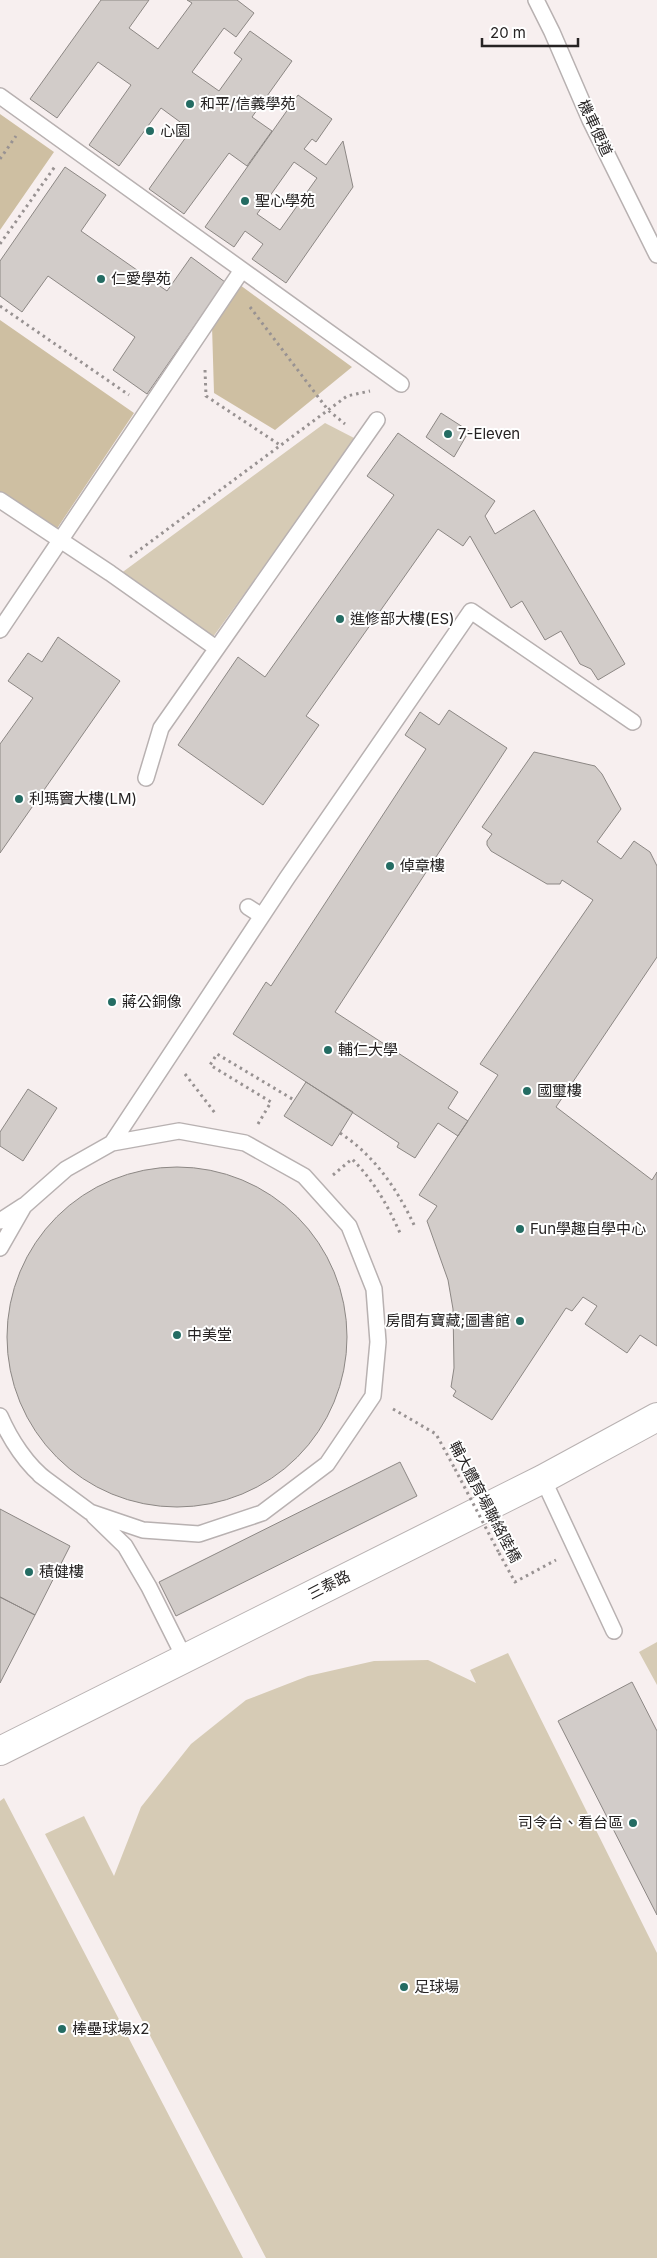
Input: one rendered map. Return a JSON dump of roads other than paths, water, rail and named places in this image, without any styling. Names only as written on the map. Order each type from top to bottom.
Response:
[{"type":"street","name":"三泰路","points":[[0,1751],[542,1479],[657,1417]]},
{"type":"lane","name":"機車便道","points":[[536,0],[590,120],[657,256]]},
{"type":"lane","points":[[0,96],[401,384]]},
{"type":"lane","points":[[2,623],[60,541],[242,270]]},
{"type":"lane","points":[[146,778],[161,728],[377,420]]},
{"type":"lane","points":[[0,500],[110,573],[216,648]]},
{"type":"lane","points":[[112,1143],[287,878],[471,611],[633,722]]},
{"type":"lane","points":[[274,869],[287,878]]},
{"type":"lane","points":[[248,907],[262,916]]},
{"type":"lane","points":[[0,1221],[24,1206],[66,1169],[112,1143],[179,1130],[245,1143],[304,1176],[349,1226],[374,1289],[378,1342],[373,1396],[327,1464],[262,1513],[199,1534],[143,1530],[90,1512]]},
{"type":"lane","points":[[0,1248],[24,1206]]},
{"type":"lane","points":[[0,1416],[8,1434],[40,1475],[90,1512],[125,1546],[149,1587],[184,1658]]},
{"type":"lane","points":[[542,1479],[614,1631]]},
{"type":"place","name":"和平/信義學苑","points":[[190,104]]},
{"type":"place","name":"心園","points":[[150,131]]},
{"type":"place","name":"聖心學苑","points":[[245,201]]},
{"type":"place","name":"仁愛學苑","points":[[101,279]]},
{"type":"place","name":"7-Eleven","points":[[448,434]]},
{"type":"place","name":"進修部大樓(ES)","points":[[340,619]]},
{"type":"place","name":"利瑪竇大樓(LM)","points":[[19,799]]},
{"type":"place","name":"倬章樓","points":[[390,866]]},
{"type":"place","name":"蔣公銅像","points":[[112,1002]]},
{"type":"place","name":"輔仁大學","points":[[328,1050]]},
{"type":"place","name":"國璽樓","points":[[527,1091]]},
{"type":"place","name":"Fun學趣自學中心","points":[[520,1229]]},
{"type":"place","name":"房間有寶藏;圖書館","points":[[520,1321]]},
{"type":"place","name":"中美堂","points":[[177,1335]]},
{"type":"place","name":"積健樓","points":[[29,1572]]},
{"type":"place","name":"司令台、看台區","points":[[633,1823]]},
{"type":"place","name":"足球場","points":[[404,1987]]},
{"type":"place","name":"棒壘球場x2","points":[[62,2029]]}]
